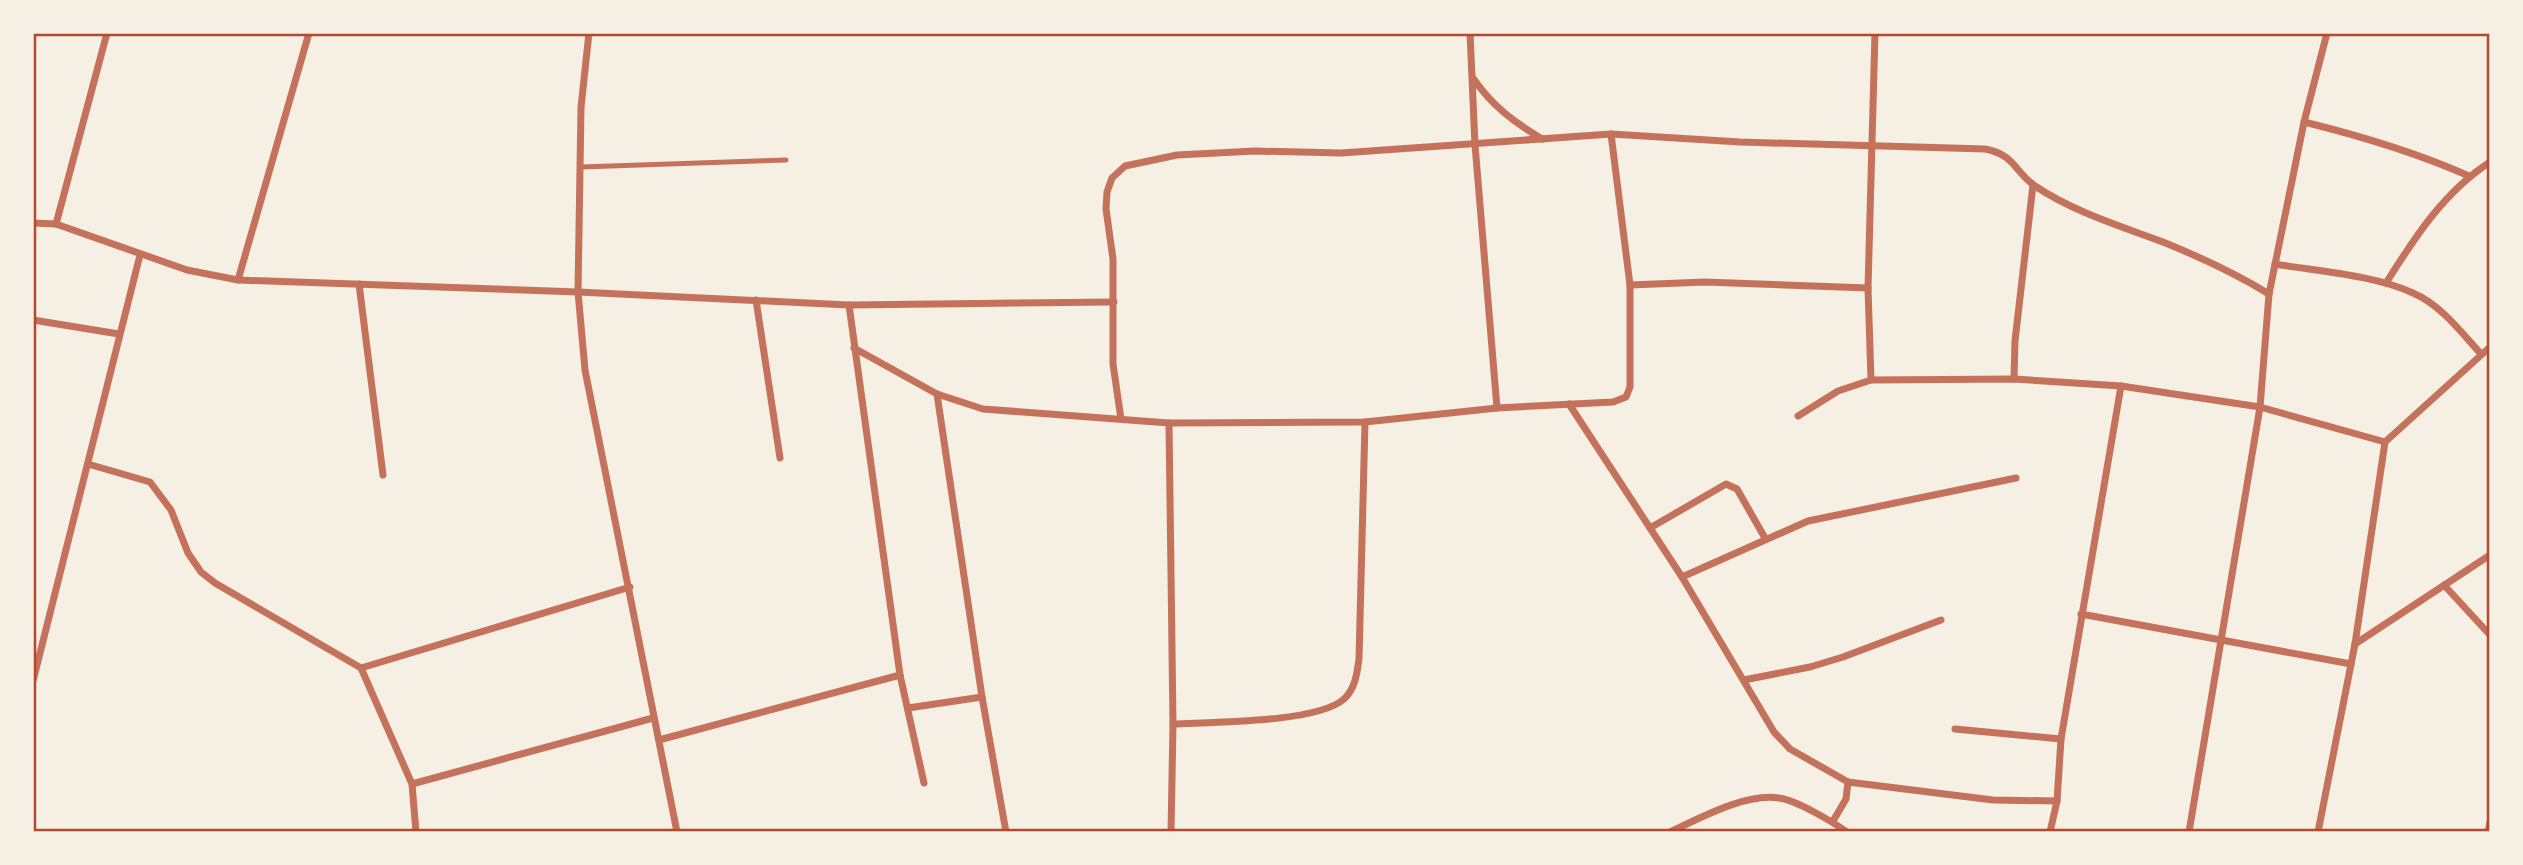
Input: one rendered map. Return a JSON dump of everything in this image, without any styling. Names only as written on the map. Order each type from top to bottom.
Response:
[{"type":"street","points":[[56,224],[107,33]]},
{"type":"street","points":[[238,279],[309,33]]},
{"type":"street","points":[[589,33],[581,107],[578,292],[585,370],[677,832]]},
{"type":"street","points":[[1470,33],[1475,145],[1497,408]]},
{"type":"street","points":[[1871,380],[1868,288],[1875,33]]},
{"type":"street","points":[[2189,832],[2260,407],[2269,294],[2304,122],[2327,33]]},
{"type":"street","points":[[1473,77],[1485,95],[1509,120],[1542,139]]},
{"type":"street","points":[[2304,122],[2361,136],[2426,157],[2469,176]]},
{"type":"street","points":[[854,348],[937,394],[983,409],[1169,423],[1365,422],[1497,408],[1613,402],[1626,397],[1629,387],[1630,285],[1611,134]]},
{"type":"street","points":[[1121,419],[1113,364],[1114,259],[1106,209],[1107,192],[1112,178],[1125,166],[1177,155],[1255,151],[1341,153],[1611,134],[1740,142],[1997,151],[2009,158],[2033,185],[2113,224],[2219,265],[2269,294]]},
{"type":"street","points":[[2386,283],[2436,210],[2469,176],[2490,162]]},
{"type":"street","points":[[2014,379],[2015,341],[2033,185]]},
{"type":"street","points":[[33,223],[56,224],[187,270],[238,279],[849,305],[1114,302]]},
{"type":"street","points":[[33,681],[140,255]]},
{"type":"street","points":[[2275,264],[2386,283],[2414,293],[2437,308],[2481,354]]},
{"type":"street","points":[[1630,285],[1705,282],[1868,288]]},
{"type":"street","points":[[359,284],[383,475]]},
{"type":"street","points":[[756,300],[780,458]]},
{"type":"street","points":[[849,305],[900,675],[924,783]]},
{"type":"street","points":[[33,320],[119,334]]},
{"type":"street","points":[[2318,832],[2355,644],[2385,442],[2490,347]]},
{"type":"street","points":[[1798,416],[1838,391],[1871,380],[2014,379],[2121,386],[2260,407],[2385,442]]},
{"type":"street","points":[[2050,832],[2057,801],[2061,739],[2121,386]]},
{"type":"street","points":[[937,394],[982,697],[1006,832]]},
{"type":"street","points":[[1569,404],[1682,577],[1774,732],[1790,749],[1849,782],[1993,800],[2057,801]]},
{"type":"street","points":[[1172,724],[1307,716],[1331,709],[1350,692],[1359,659],[1365,422]]},
{"type":"street","points":[[1169,423],[1171,832]]},
{"type":"street","points":[[88,464],[150,482],[171,510],[188,553],[201,572],[215,583],[361,668],[412,785],[416,832]]},
{"type":"street","points":[[1682,577],[1808,521],[2016,478]]},
{"type":"street","points":[[1650,528],[1726,484],[1737,489],[1765,538]]},
{"type":"street","points":[[2355,644],[2490,555]]},
{"type":"street","points":[[2444,585],[2490,635]]},
{"type":"street","points":[[361,668],[630,587]]},
{"type":"street","points":[[2081,614],[2351,664]]},
{"type":"street","points":[[1744,680],[1832,660],[1941,620]]},
{"type":"street","points":[[659,740],[900,675]]},
{"type":"street","points":[[908,708],[982,697]]},
{"type":"street","points":[[412,785],[653,718]]},
{"type":"street","points":[[1955,729],[2061,739]]},
{"type":"street","points":[[1835,818],[1846,799],[1849,782]]},
{"type":"street","points":[[1670,832],[1751,799],[1780,798],[1835,818],[1847,832]]},
{"type":"street","points":[[2488,832],[2490,822]]},
{"type":"lane","points":[[581,167],[786,160]]}]
